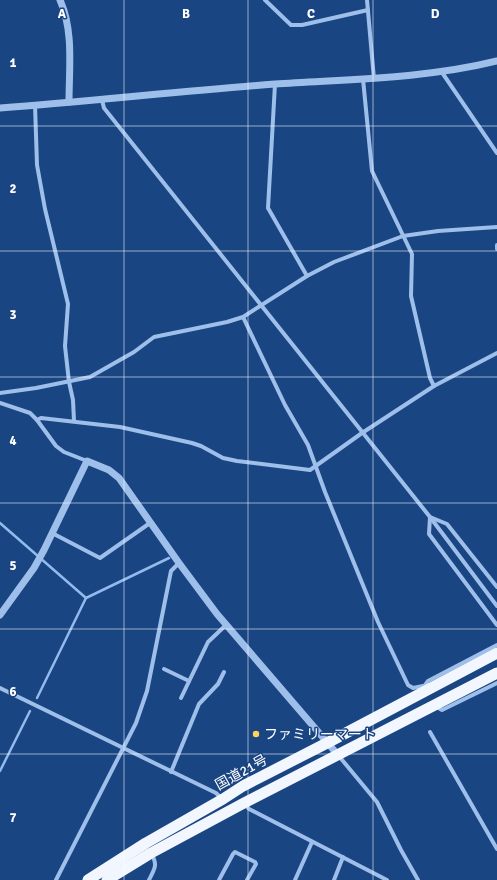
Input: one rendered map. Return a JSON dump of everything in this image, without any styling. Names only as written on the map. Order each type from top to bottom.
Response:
[{"type":"highway","name":"国道21号","points":[[88,880],[146,843],[223,800],[243,786],[327,743],[423,689],[497,653]]},
{"type":"highway","name":"国道21号","points":[[106,880],[151,852],[497,673]]},
{"type":"street","points":[[60,0],[67,26],[69,52],[69,102]]},
{"type":"street","points":[[265,0],[290,25],[302,25],[368,10]]},
{"type":"street","points":[[367,0],[374,79]]},
{"type":"street","points":[[0,108],[275,84],[374,79],[482,65],[497,61]]},
{"type":"street","points":[[441,71],[497,154]]},
{"type":"street","points":[[363,79],[372,171],[412,254],[411,296],[430,378],[434,386]]},
{"type":"street","points":[[275,84],[268,208],[308,276]]},
{"type":"street","points":[[102,100],[104,108],[430,517],[497,606]]},
{"type":"street","points":[[35,105],[37,165],[45,209],[68,304],[65,346],[69,382],[73,400],[74,421]]},
{"type":"street","points":[[0,393],[36,388],[90,377],[134,352],[154,336],[227,322],[243,317],[260,305],[334,262],[403,236],[438,231],[497,227]]},
{"type":"street","points":[[243,317],[285,404],[308,445],[315,466],[378,622],[408,685],[413,688],[423,689],[428,681],[497,645]]},
{"type":"street","points":[[37,420],[41,418],[120,427],[192,443],[201,446],[223,458],[310,470],[362,433],[434,386],[497,353]]},
{"type":"street","points":[[0,402],[30,412],[56,446],[64,452],[109,470],[119,478],[179,563],[226,625],[377,802],[418,880]]},
{"type":"street","points":[[0,615],[37,563],[87,461]]},
{"type":"street","points":[[430,517],[447,524],[497,587]]},
{"type":"street","points":[[430,517],[429,534],[497,624]]},
{"type":"street","points":[[52,533],[100,558],[150,523]]},
{"type":"street","points":[[56,880],[136,723],[147,691],[171,571],[179,563]]},
{"type":"street","points":[[181,698],[208,642],[226,625]]},
{"type":"street","points":[[164,669],[189,681]]},
{"type":"street","points":[[171,772],[199,704],[218,684],[224,672]]},
{"type":"street","points":[[434,706],[442,710],[497,683]]},
{"type":"street","points":[[0,688],[122,749],[216,793],[223,800]]},
{"type":"street","points":[[430,732],[497,849]]},
{"type":"street","points":[[244,803],[249,809],[387,880]]},
{"type":"street","points":[[295,880],[312,842]]},
{"type":"street","points":[[149,880],[156,862],[151,852]]},
{"type":"street","points":[[219,880],[235,852],[255,862],[256,864],[247,880]]},
{"type":"street","points":[[334,880],[343,857]]},
{"type":"waterway","points":[[0,523],[86,598]]},
{"type":"waterway","points":[[37,698],[86,598],[169,558]]},
{"type":"waterway","points":[[0,771],[30,711]]},
{"type":"place","name":"ファミリーマート","points":[[256,734]]}]
